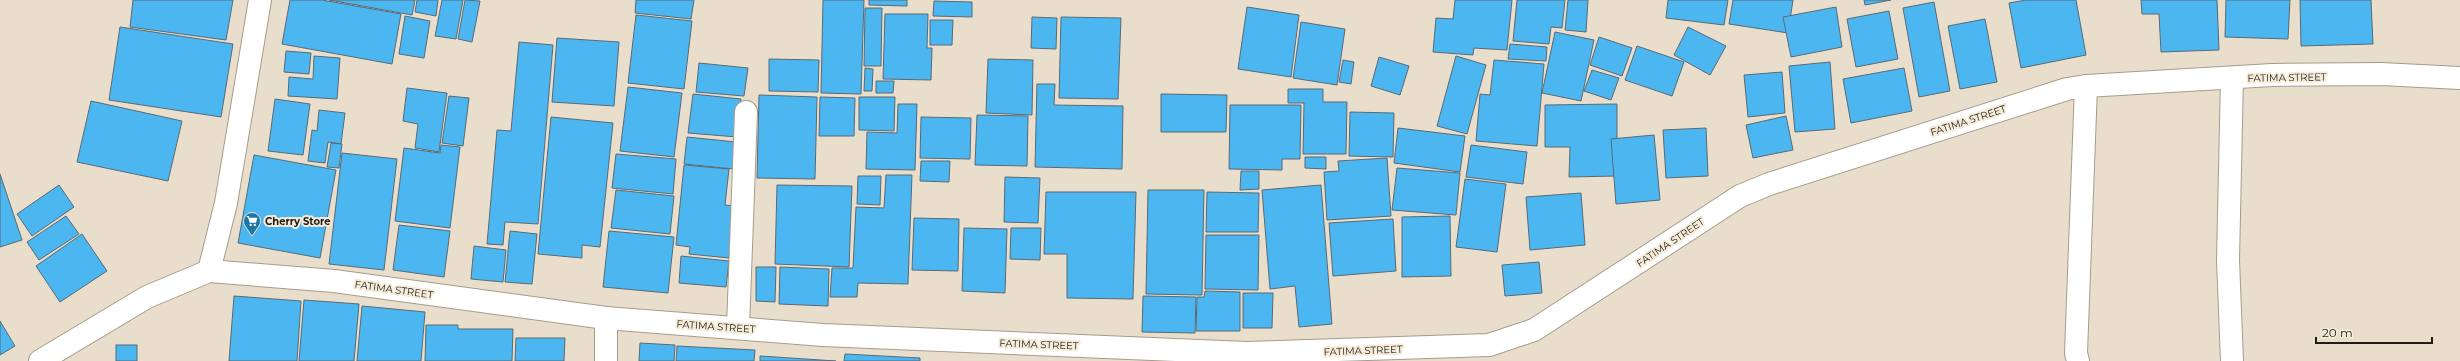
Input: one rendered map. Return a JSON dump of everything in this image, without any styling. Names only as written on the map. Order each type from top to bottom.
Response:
[{"type":"street","points":[[209,272],[226,203],[260,0]]},
{"type":"street","name":"FATIMA STREET","points":[[40,361],[147,297],[209,272],[334,280],[606,318],[823,334],[1171,355],[1489,346],[1534,330],[1740,196],[1776,182],[2039,97],[2086,86],[2272,75],[2381,74],[2460,78]]},
{"type":"street","points":[[2232,78],[2228,260],[2232,361]]},
{"type":"street","points":[[2078,361],[2076,353],[2086,86]]},
{"type":"street","points":[[738,327],[746,112]]},
{"type":"street","points":[[606,318],[606,361]]},
{"type":"building","points":[[133,0],[233,0],[226,40],[130,27]]},
{"type":"building","points":[[290,0],[322,0],[401,14],[392,64],[282,44]]},
{"type":"building","points":[[329,0],[415,0],[412,15]]},
{"type":"building","points":[[417,0],[438,0],[436,16],[415,12]]},
{"type":"building","points":[[442,0],[463,0],[456,39],[435,36]]},
{"type":"building","points":[[465,0],[480,1],[472,42],[458,39]]},
{"type":"building","points":[[636,0],[694,0],[691,19],[635,13]]},
{"type":"building","points":[[823,0],[864,0],[861,94],[821,93]]},
{"type":"building","points":[[869,0],[907,0],[907,6],[869,5]]},
{"type":"building","points":[[1455,0],[1512,0],[1507,50],[1474,48],[1473,55],[1433,52],[1436,18],[1453,19]]},
{"type":"building","points":[[1517,0],[1565,0],[1562,28],[1551,27],[1549,44],[1513,41]]},
{"type":"building","points":[[1568,0],[1588,0],[1586,32],[1565,30]]},
{"type":"building","points":[[1668,0],[1728,0],[1724,25],[1666,18]]},
{"type":"building","points":[[1733,0],[1793,0],[1788,33],[1729,24]]},
{"type":"building","points":[[1864,0],[1891,0],[1865,5]]},
{"type":"building","points":[[2026,0],[2076,0],[2086,55],[2021,68],[2009,3]]},
{"type":"building","points":[[2141,0],[2217,0],[2219,50],[2161,52],[2159,14],[2142,14]]},
{"type":"building","points":[[2226,0],[2290,0],[2288,39],[2225,37]]},
{"type":"building","points":[[2300,0],[2371,0],[2373,44],[2301,46]]},
{"type":"building","points":[[934,1],[972,2],[972,17],[933,16]]},
{"type":"building","points":[[1934,2],[1950,91],[1919,97],[1903,8]]},
{"type":"building","points":[[1247,7],[1299,15],[1291,77],[1238,69]]},
{"type":"building","points":[[1836,7],[1842,47],[1791,57],[1783,17]]},
{"type":"building","points":[[865,8],[882,8],[881,66],[864,66]]},
{"type":"building","points":[[1889,11],[1898,59],[1856,67],[1847,19]]},
{"type":"building","points":[[885,14],[928,14],[927,48],[932,48],[931,80],[883,79]]},
{"type":"building","points":[[636,15],[692,21],[684,89],[628,83]]},
{"type":"building","points":[[405,16],[430,21],[424,58],[399,54]]},
{"type":"building","points":[[1032,17],[1057,18],[1056,49],[1031,48]]},
{"type":"building","points":[[1061,17],[1121,18],[1118,99],[1059,98]]},
{"type":"building","points":[[1985,19],[1997,82],[1960,89],[1948,26]]},
{"type":"building","points":[[930,20],[953,20],[952,45],[930,45]]},
{"type":"building","points":[[1301,22],[1345,29],[1337,85],[1293,78]]},
{"type":"building","points":[[120,27],[233,44],[221,117],[109,100]]},
{"type":"building","points":[[1688,27],[1726,46],[1710,75],[1674,55]]},
{"type":"building","points":[[1555,32],[1594,40],[1581,101],[1542,93]]},
{"type":"building","points":[[1599,37],[1632,48],[1622,76],[1590,65]]},
{"type":"building","points":[[557,38],[619,42],[614,106],[552,102]]},
{"type":"building","points":[[519,42],[553,45],[538,224],[505,222],[503,245],[487,244],[497,130],[511,131]]},
{"type":"building","points":[[1510,44],[1547,47],[1546,61],[1508,59]]},
{"type":"building","points":[[1637,46],[1684,62],[1672,96],[1625,80]]},
{"type":"building","points":[[286,51],[311,53],[309,74],[284,72]]},
{"type":"building","points":[[314,56],[340,58],[337,99],[288,96],[289,77],[313,79]]},
{"type":"building","points":[[1456,56],[1486,65],[1467,134],[1437,126]]},
{"type":"building","points":[[1379,57],[1409,66],[1400,95],[1371,86]]},
{"type":"building","points":[[769,59],[819,60],[818,92],[769,91]]},
{"type":"building","points":[[988,59],[1033,60],[1032,115],[986,113]]},
{"type":"building","points":[[1343,60],[1354,62],[1351,84],[1339,82]]},
{"type":"building","points":[[1494,60],[1544,64],[1537,146],[1476,141],[1480,94],[1490,95]]},
{"type":"building","points":[[1830,62],[1835,129],[1795,132],[1789,66]]},
{"type":"building","points":[[699,63],[748,68],[744,96],[696,92]]},
{"type":"building","points":[[865,68],[873,69],[872,91],[864,91]]},
{"type":"building","points":[[1904,68],[1912,111],[1851,123],[1843,79]]},
{"type":"building","points":[[1592,70],[1619,78],[1611,100],[1584,91]]},
{"type":"building","points":[[1782,72],[1785,113],[1748,117],[1744,75]]},
{"type":"building","points":[[876,81],[894,81],[893,93],[876,93]]},
{"type":"building","points":[[1037,84],[1055,84],[1054,105],[1123,106],[1122,169],[1035,167]]},
{"type":"building","points":[[628,87],[682,93],[674,157],[620,151]]},
{"type":"building","points":[[407,88],[447,93],[439,152],[415,148],[418,124],[403,121]]},
{"type":"building","points":[[1288,89],[1323,89],[1323,102],[1347,102],[1346,154],[1303,154],[1304,103],[1288,103]]},
{"type":"building","points":[[693,94],[741,99],[737,137],[688,133]]},
{"type":"building","points":[[1161,94],[1227,95],[1226,132],[1161,132]]},
{"type":"building","points":[[759,95],[817,97],[815,179],[757,178]]},
{"type":"building","points":[[449,96],[469,98],[463,146],[442,143]]},
{"type":"building","points":[[820,97],[855,98],[854,136],[819,136]]},
{"type":"building","points":[[859,97],[895,97],[894,131],[859,130]]},
{"type":"building","points":[[275,99],[310,104],[303,155],[268,151]]},
{"type":"building","points":[[91,101],[182,121],[168,181],[77,162]]},
{"type":"building","points":[[898,104],[917,104],[915,170],[866,169],[867,132],[897,133]]},
{"type":"building","points":[[1617,104],[1617,176],[1569,177],[1570,147],[1545,147],[1545,105]]},
{"type":"building","points":[[1230,105],[1301,105],[1300,159],[1282,159],[1282,170],[1229,169]]},
{"type":"building","points":[[319,110],[345,113],[341,144],[328,142],[325,163],[308,161],[312,130],[317,131]]},
{"type":"building","points":[[1350,112],[1394,113],[1393,157],[1349,156]]},
{"type":"building","points":[[977,115],[1028,116],[1027,166],[975,165]]},
{"type":"building","points":[[1786,116],[1793,150],[1753,158],[1746,125]]},
{"type":"building","points":[[551,117],[613,123],[600,247],[582,245],[582,258],[538,254]]},
{"type":"building","points":[[921,117],[971,118],[970,159],[920,158]]},
{"type":"building","points":[[1398,128],[1465,136],[1460,172],[1394,163]]},
{"type":"building","points":[[1706,128],[1708,176],[1666,178],[1663,130]]},
{"type":"building","points":[[1654,135],[1660,200],[1616,204],[1611,139]]},
{"type":"building","points":[[687,137],[736,142],[734,169],[684,164]]},
{"type":"building","points":[[331,143],[342,144],[339,168],[327,167]]},
{"type":"building","points":[[441,145],[460,147],[450,228],[395,221],[404,148],[440,153]]},
{"type":"building","points":[[1471,145],[1527,152],[1523,184],[1466,177]]},
{"type":"building","points":[[342,153],[397,159],[384,270],[329,264]]},
{"type":"building","points":[[616,154],[676,159],[673,194],[612,188]]},
{"type":"building","points":[[254,155],[336,170],[320,258],[238,243]]},
{"type":"building","points":[[1305,157],[1326,157],[1326,169],[1305,168]]},
{"type":"building","points":[[1387,158],[1391,216],[1327,220],[1324,172],[1339,171],[1338,161]]},
{"type":"building","points":[[921,161],[950,161],[949,182],[920,181]]},
{"type":"building","points":[[684,165],[729,169],[725,205],[735,206],[729,258],[689,254],[690,247],[676,245]]},
{"type":"building","points":[[1397,168],[1460,173],[1456,215],[1392,210]]},
{"type":"building","points":[[1241,171],[1259,171],[1259,189],[1240,190]]},
{"type":"building","points":[[0,174],[22,240],[0,247]]},
{"type":"building","points":[[886,175],[912,175],[908,284],[858,283],[857,297],[830,297],[832,268],[853,268],[856,207],[884,208]]},
{"type":"building","points":[[858,176],[881,176],[880,205],[857,204]]},
{"type":"building","points":[[1005,177],[1040,178],[1038,223],[1004,222]]},
{"type":"building","points":[[1465,179],[1506,184],[1497,252],[1456,247]]},
{"type":"building","points":[[59,185],[74,207],[32,236],[17,214]]},
{"type":"building","points":[[777,185],[852,186],[849,267],[775,264]]},
{"type":"building","points":[[1321,185],[1332,324],[1299,327],[1295,286],[1270,289],[1262,190]]},
{"type":"building","points":[[616,190],[674,196],[670,234],[611,228]]},
{"type":"building","points":[[1148,190],[1204,190],[1202,295],[1146,294]]},
{"type":"building","points":[[1046,192],[1136,192],[1133,299],[1067,298],[1067,254],[1044,254]]},
{"type":"building","points":[[1207,192],[1259,193],[1258,232],[1206,232]]},
{"type":"building","points":[[1581,193],[1585,245],[1530,250],[1526,197]]},
{"type":"building","points":[[66,216],[79,234],[39,260],[27,242]]},
{"type":"building","points":[[1450,216],[1451,276],[1402,277],[1402,217]]},
{"type":"building","points":[[914,218],[959,219],[958,271],[912,270]]},
{"type":"building","points":[[1393,219],[1396,271],[1333,276],[1329,223]]},
{"type":"building","points":[[399,225],[450,231],[444,277],[393,270]]},
{"type":"building","points":[[964,228],[1007,229],[1005,293],[962,291]]},
{"type":"building","points":[[1011,228],[1041,228],[1040,260],[1010,259]]},
{"type":"building","points":[[510,231],[537,234],[532,284],[505,282]]},
{"type":"building","points":[[609,231],[674,237],[668,293],[603,287]]},
{"type":"building","points":[[82,234],[107,271],[60,302],[36,266]]},
{"type":"building","points":[[1206,235],[1259,235],[1258,290],[1205,289]]},
{"type":"building","points":[[474,246],[506,250],[503,282],[471,279]]},
{"type":"building","points":[[681,256],[729,261],[726,287],[679,283]]},
{"type":"building","points":[[1539,262],[1542,293],[1505,296],[1502,265]]},
{"type":"building","points":[[756,267],[776,267],[775,302],[756,301]]},
{"type":"building","points":[[780,267],[829,269],[828,306],[779,304]]},
{"type":"building","points":[[1205,291],[1240,292],[1240,331],[1196,331],[1197,297],[1204,297]]},
{"type":"building","points":[[1243,293],[1273,293],[1272,328],[1243,328]]},
{"type":"building","points":[[234,296],[301,301],[297,361],[229,361]]},
{"type":"building","points":[[1143,296],[1196,297],[1195,333],[1142,332]]},
{"type":"building","points":[[304,300],[359,304],[354,361],[299,361]]},
{"type":"building","points":[[362,306],[425,312],[421,361],[357,361]]},
{"type":"building","points":[[0,321],[15,346],[0,355]]},
{"type":"building","points":[[426,325],[458,325],[458,329],[513,329],[512,361],[425,361]]},
{"type":"building","points":[[516,338],[565,338],[564,361],[515,361]]},
{"type":"building","points":[[640,343],[675,345],[674,361],[639,361]]},
{"type":"building","points":[[116,345],[137,345],[137,361],[116,361]]},
{"type":"building","points":[[677,346],[755,350],[754,361],[676,361]]},
{"type":"building","points":[[845,354],[920,358],[920,361],[844,361]]},
{"type":"building","points":[[760,356],[836,361],[760,361]]},
{"type":"place","name":"Cherry Store","points":[[252,236]]}]
